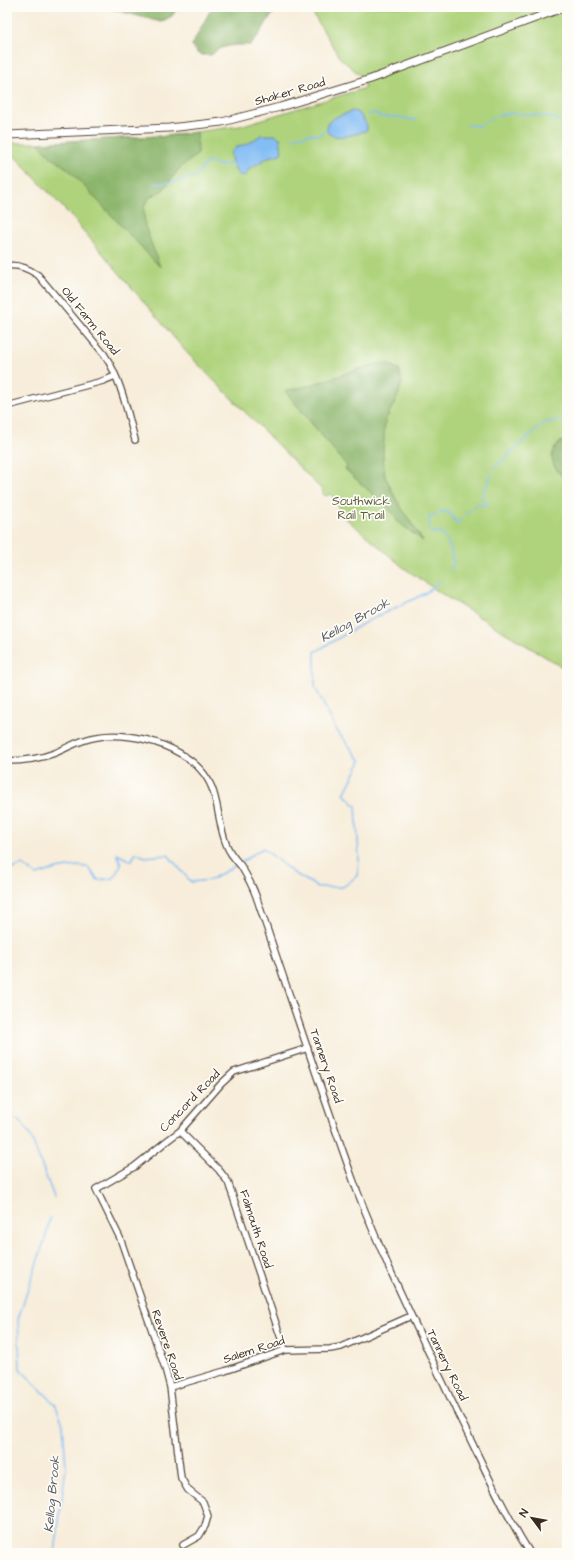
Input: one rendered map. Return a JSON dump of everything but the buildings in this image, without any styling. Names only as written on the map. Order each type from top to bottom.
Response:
[{"type":"street","name":"Shaker Road","points":[[7,135],[169,128],[222,122],[287,105],[371,79],[565,7]]},
{"type":"street","name":"Old Farm Road","points":[[7,266],[13,265],[28,269],[38,275],[104,354],[112,366],[126,405],[134,440]]},
{"type":"street","points":[[7,406],[103,381],[115,376]]},
{"type":"street","name":"Tannery Road","points":[[7,761],[38,758],[83,740],[104,736],[144,739],[158,743],[184,756],[206,777],[213,792],[225,842],[250,882],[256,896],[356,1188],[391,1273],[492,1484],[516,1531],[530,1553]]},
{"type":"street","name":"Concord Road","points":[[98,1188],[134,1167],[180,1131],[221,1084],[234,1072],[308,1048]]},
{"type":"street","name":"Falmouth Road","points":[[180,1131],[219,1170],[228,1182],[284,1350]]},
{"type":"street","name":"Revere Road","points":[[98,1188],[96,1189],[122,1244],[170,1387],[182,1478],[188,1490],[203,1502],[208,1516],[206,1526],[200,1536],[183,1545]]},
{"type":"street","name":"Salem Road","points":[[170,1387],[225,1371],[284,1350],[341,1347],[411,1316]]},
{"type":"green space","points":[[103,7],[178,7],[172,16],[161,22]]},
{"type":"green space","points":[[212,7],[280,7],[272,15],[250,45],[224,47],[215,51],[211,55],[203,55],[197,53],[192,45]]},
{"type":"green space","name":"Southwick Rail Trail","points":[[311,7],[567,7],[567,670],[448,598],[404,568],[343,516],[331,494],[325,496],[321,493],[323,491],[188,354],[70,215],[7,148],[7,143],[38,143],[159,137],[240,126],[365,88],[361,76],[340,58],[310,9]]},
{"type":"green space","points":[[197,132],[198,154],[180,168],[163,190],[150,197],[144,206],[145,226],[160,267],[68,169],[51,157],[38,143],[159,137]]},
{"type":"green space","points":[[375,364],[389,364],[399,370],[402,382],[398,396],[385,421],[383,456],[385,476],[396,499],[423,541],[397,521],[394,514],[345,469],[347,466],[285,391],[307,386]]},
{"type":"green space","points":[[567,438],[567,481],[553,464],[552,453],[560,443]]},
{"type":"water","points":[[352,111],[357,112],[361,116],[367,125],[367,130],[357,134],[338,137],[332,136],[328,133],[327,127],[330,121]]},
{"type":"water","points":[[261,135],[275,135],[280,138],[282,152],[278,155],[269,157],[249,169],[245,176],[239,175],[235,170],[230,155],[232,151],[235,148],[249,143]]},
{"type":"waterway","points":[[367,115],[374,113],[382,117],[396,117],[416,120]]},
{"type":"waterway","points":[[467,125],[479,126],[485,121],[509,113],[546,116],[567,123]]},
{"type":"waterway","points":[[293,138],[311,134],[319,135],[327,129]]},
{"type":"waterway","points":[[154,184],[177,181],[194,176],[198,174],[208,162],[223,166],[234,162]]},
{"type":"waterway","name":"Kellog Brook","points":[[494,468],[544,423],[567,418]]},
{"type":"waterway","name":"Kellog Brook","points":[[465,515],[474,506],[479,504],[484,506],[487,504],[487,501],[482,498],[491,474]]},
{"type":"waterway","name":"Kellog Brook","points":[[452,570],[453,560],[449,544],[440,532],[433,533],[429,529],[429,517],[443,511],[450,513],[457,524],[460,522],[460,519]]},
{"type":"waterway","name":"Kellog Brook","points":[[240,863],[263,848],[292,872],[318,887],[343,887],[357,876],[359,859],[356,806],[344,794],[361,761],[337,731],[315,687],[315,652],[366,622],[426,593],[440,581]]},
{"type":"waterway","name":"Kellog Brook","points":[[7,882],[11,875],[9,870],[23,865],[37,875],[62,868],[82,866],[88,867],[98,880],[114,878],[121,864],[117,854],[131,861],[136,853],[145,857],[168,855],[191,882],[210,880],[237,865]]},
{"type":"waterway","name":"Kellog Brook","points":[[7,1117],[19,1120],[30,1135],[54,1197]]},
{"type":"waterway","name":"Kellog Brook","points":[[50,1218],[46,1236],[18,1319],[20,1369],[55,1404],[63,1424],[66,1467],[55,1553]]}]
